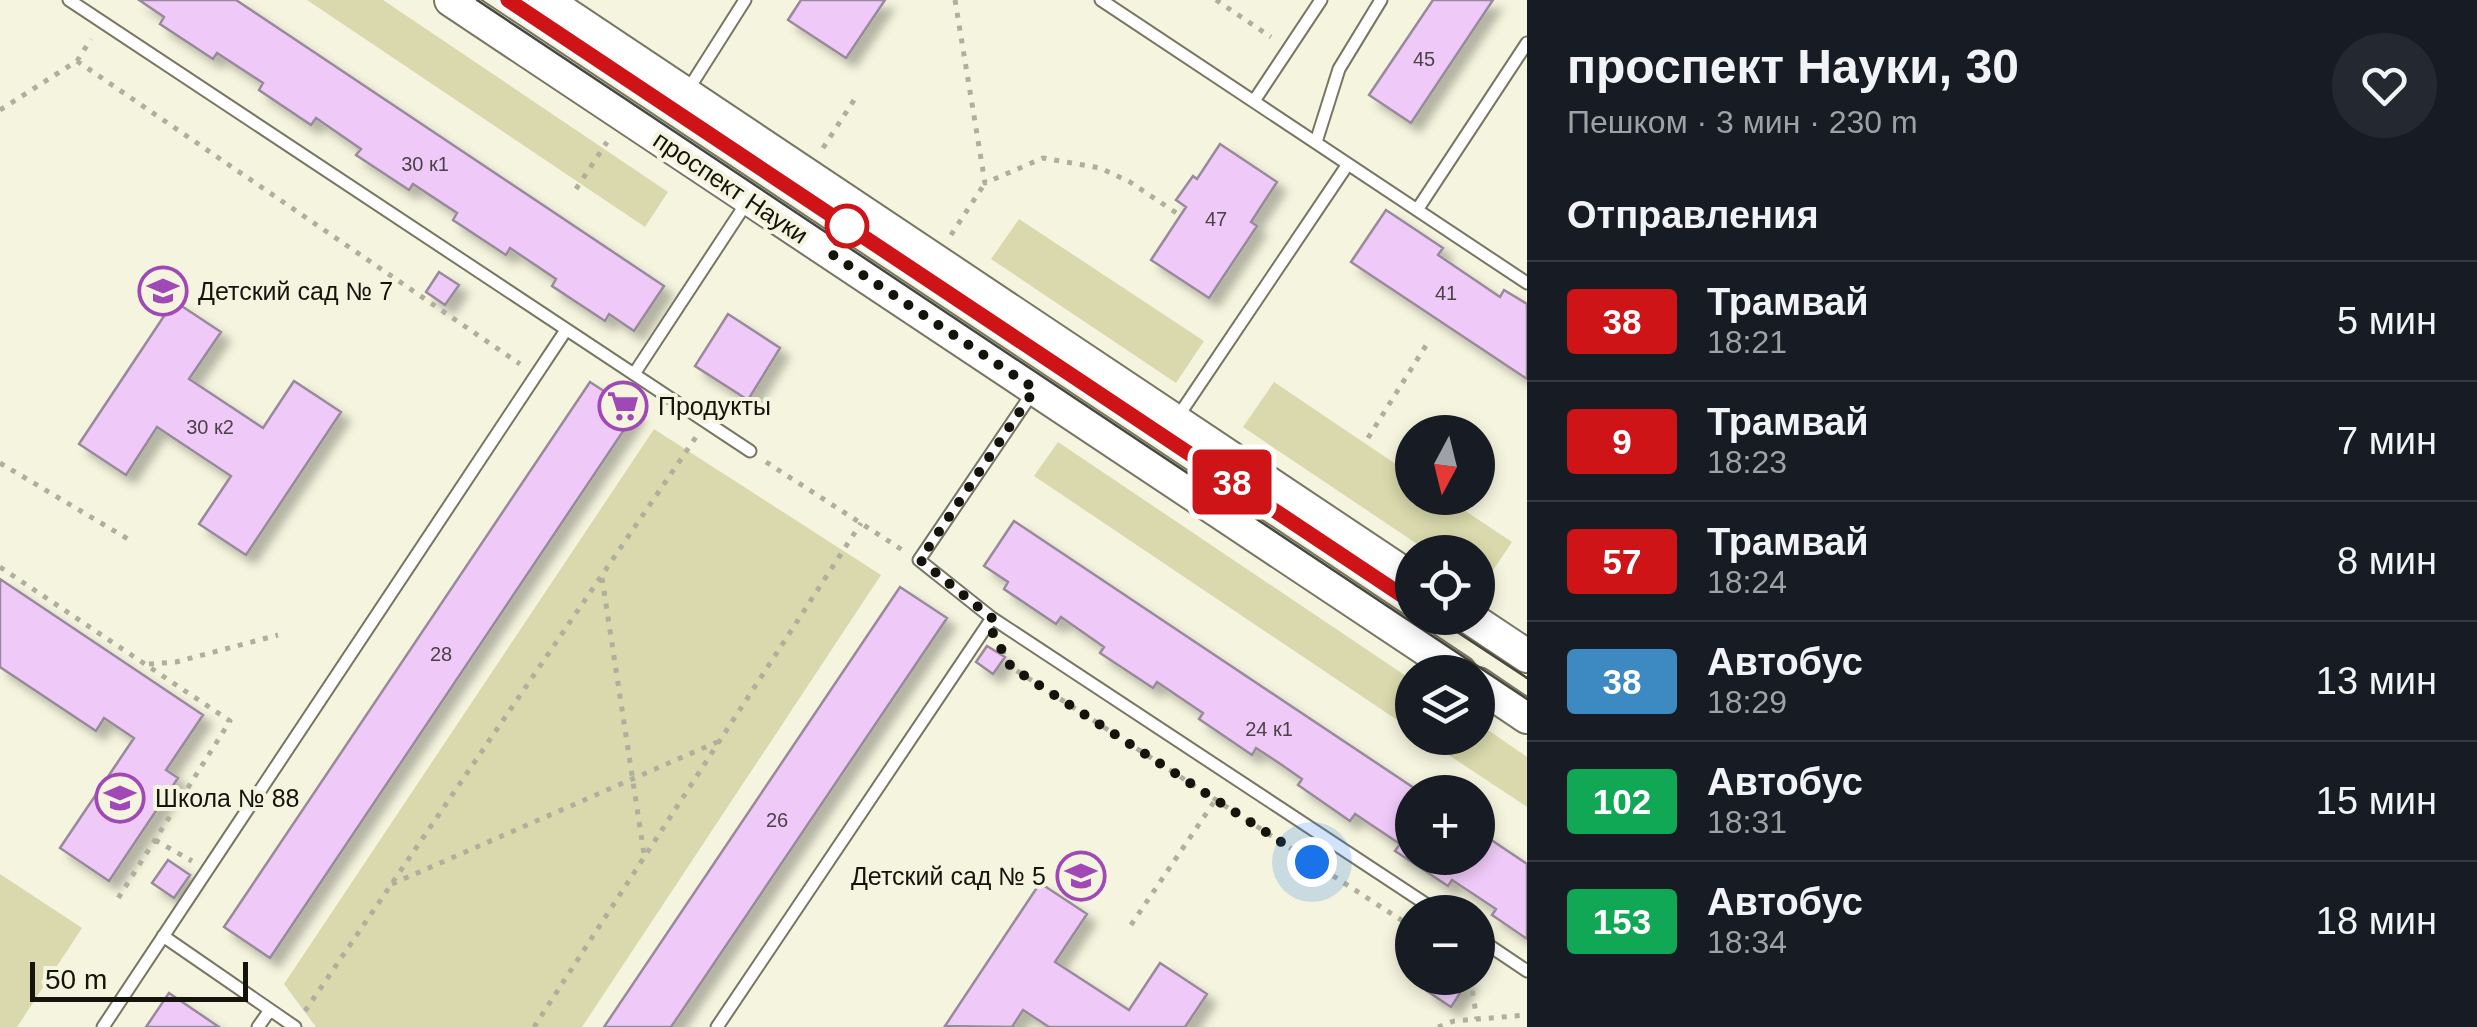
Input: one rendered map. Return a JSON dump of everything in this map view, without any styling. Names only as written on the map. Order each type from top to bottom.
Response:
[{"type":"main road","name":"проспект Науки","points":[[451,0],[1434,655]]},
{"type":"main road","name":"проспект Науки","points":[[545,0],[1395,569]]},
{"type":"main road","points":[[1495,635],[1527,656]]},
{"type":"main road","points":[[1495,695],[1527,717]]},
{"type":"lane","points":[[69,0],[750,451]]},
{"type":"lane","points":[[686,94],[746,0]]},
{"type":"lane","points":[[1101,0],[1527,283]]},
{"type":"lane","points":[[1254,102],[1321,0]]},
{"type":"lane","points":[[1316,142],[1338,69],[1381,0]]},
{"type":"lane","points":[[1417,210],[1527,43]]},
{"type":"lane","points":[[1175,421],[1348,164]]},
{"type":"lane","points":[[634,374],[749,199]]},
{"type":"lane","points":[[103,1027],[566,330]]},
{"type":"lane","points":[[1035,389],[920,560],[990,621],[1412,895]]},
{"type":"lane","points":[[717,1027],[990,621]]},
{"type":"lane","points":[[163,936],[295,1027]]},
{"type":"lane","points":[[1495,949],[1527,971]]},
{"type":"lane","points":[[258,1027],[270,1010]]},
{"type":"path","points":[[955,0],[985,183]]},
{"type":"path","points":[[1216,0],[1289,49]]},
{"type":"path","points":[[0,110],[77,61],[102,22]]},
{"type":"path","points":[[77,61],[536,374]]},
{"type":"path","points":[[819,155],[856,97]]},
{"type":"path","points":[[576,189],[609,140]]},
{"type":"path","points":[[950,236],[985,183],[1043,158],[1100,168],[1130,182],[1181,216]]},
{"type":"path","points":[[1368,438],[1430,339]]},
{"type":"path","points":[[295,1027],[706,422]]},
{"type":"path","points":[[750,451],[920,560]]},
{"type":"path","points":[[0,463],[128,539]]},
{"type":"path","points":[[534,1027],[862,523]]},
{"type":"path","points":[[0,567],[230,721],[117,900]]},
{"type":"path","points":[[602,575],[644,856]]},
{"type":"path","points":[[990,621],[1011,667],[1395,915]]},
{"type":"path","points":[[146,664],[176,662],[278,636]]},
{"type":"path","points":[[392,884],[720,741]]},
{"type":"path","points":[[1132,924],[1231,776]]},
{"type":"path","points":[[155,840],[207,870]]},
{"type":"path","points":[[1473,995],[1478,1019]]},
{"type":"path","points":[[1438,1027],[1454,1021],[1527,1015]]},
{"type":"green space","points":[[307,0],[383,0],[668,192],[645,227]]},
{"type":"green space","points":[[1019,219],[1204,341],[1176,383],[991,259]]},
{"type":"green space","points":[[1274,382],[1395,464],[1395,515],[1472,515],[1512,542],[1495,567],[1495,535],[1404,535],[1243,427]]},
{"type":"green space","points":[[654,429],[881,575],[582,1027],[316,1027],[284,984]]},
{"type":"green space","points":[[1058,442],[1395,669],[1395,719],[1034,476]]},
{"type":"green space","points":[[1495,735],[1527,757],[1527,807],[1495,786],[1495,775],[1479,775],[1449,755],[1495,755]]},
{"type":"green space","points":[[0,874],[82,928],[17,1027],[0,1027]]},
{"type":"building","points":[[139,0],[236,0],[664,286],[634,331],[609,314],[605,321],[552,286],[556,279],[510,248],[506,255],[453,220],[457,213],[413,184],[409,190],[356,155],[361,149],[316,118],[311,125],[259,90],[263,83],[217,53],[213,59],[160,24],[164,17]]},
{"type":"building","points":[[801,0],[885,0],[846,58],[788,20]]},
{"type":"building","points":[[1433,0],[1493,0],[1411,123],[1369,95]]},
{"type":"building","points":[[1220,144],[1277,182],[1251,222],[1257,226],[1209,298],[1151,260],[1186,207],[1176,200],[1193,176],[1197,179]]},
{"type":"building","points":[[1386,210],[1443,248],[1438,255],[1500,297],[1504,290],[1527,304],[1527,379],[1351,262]]},
{"type":"building","points":[[439,272],[459,285],[445,305],[426,292]]},
{"type":"building","points":[[174,301],[221,332],[189,379],[263,428],[294,381],[341,412],[246,555],[199,524],[231,476],[157,427],[126,475],[79,444]]},
{"type":"building","points":[[728,314],[780,348],[748,400],[695,366]]},
{"type":"building","points":[[590,382],[636,412],[270,958],[224,927]]},
{"type":"building","points":[[1014,521],[1395,775],[1395,841],[1355,814],[1350,821],[1298,785],[1302,779],[1279,763],[1256,748],[1252,755],[1199,719],[1203,713],[1157,682],[1153,688],[1100,653],[1104,647],[1061,617],[1056,624],[1004,589],[1008,582],[984,566]]},
{"type":"building","points":[[0,579],[203,715],[166,770],[178,778],[109,881],[60,848],[134,738],[104,718],[96,731],[0,667]]},
{"type":"building","points":[[900,587],[947,618],[671,1027],[604,1027]]},
{"type":"building","points":[[987,646],[1005,657],[993,674],[976,662]]},
{"type":"building","points":[[1495,842],[1527,864],[1527,939],[1495,917],[1495,895],[1475,895],[1452,880],[1448,886],[1431,875],[1495,875]]},
{"type":"building","points":[[168,860],[190,875],[174,898],[152,883]]},
{"type":"building","points":[[1040,883],[1087,914],[1055,962],[1129,1010],[1160,963],[1207,994],[1185,1027],[1049,1027],[1023,1010],[1012,1027],[945,1026]]},
{"type":"building","points":[[169,993],[219,1027],[146,1027]]},
{"type":"building","points":[[1433,995],[1459,995],[1451,1007]]},
{"type":"tram line","points":[[477,0],[1527,699]]},
{"type":"tram line","points":[[508,0],[1395,591]]},
{"type":"tram line","name":"38","points":[[508,0],[1395,591]]},
{"type":"tram line","points":[[1462,635],[1527,678]]},
{"type":"place","name":"Детский сад № 7","points":[[163,291]]},
{"type":"place","name":"Продукты","points":[[623,406]]},
{"type":"place","name":"Школа № 88","points":[[120,798]]},
{"type":"place","name":"Детский сад № 5","points":[[1081,876]]},
{"type":"route","points":[[847,226],[830,253],[1035,389],[920,560],[992,618],[988,624],[1011,667],[1312,862]]}]
